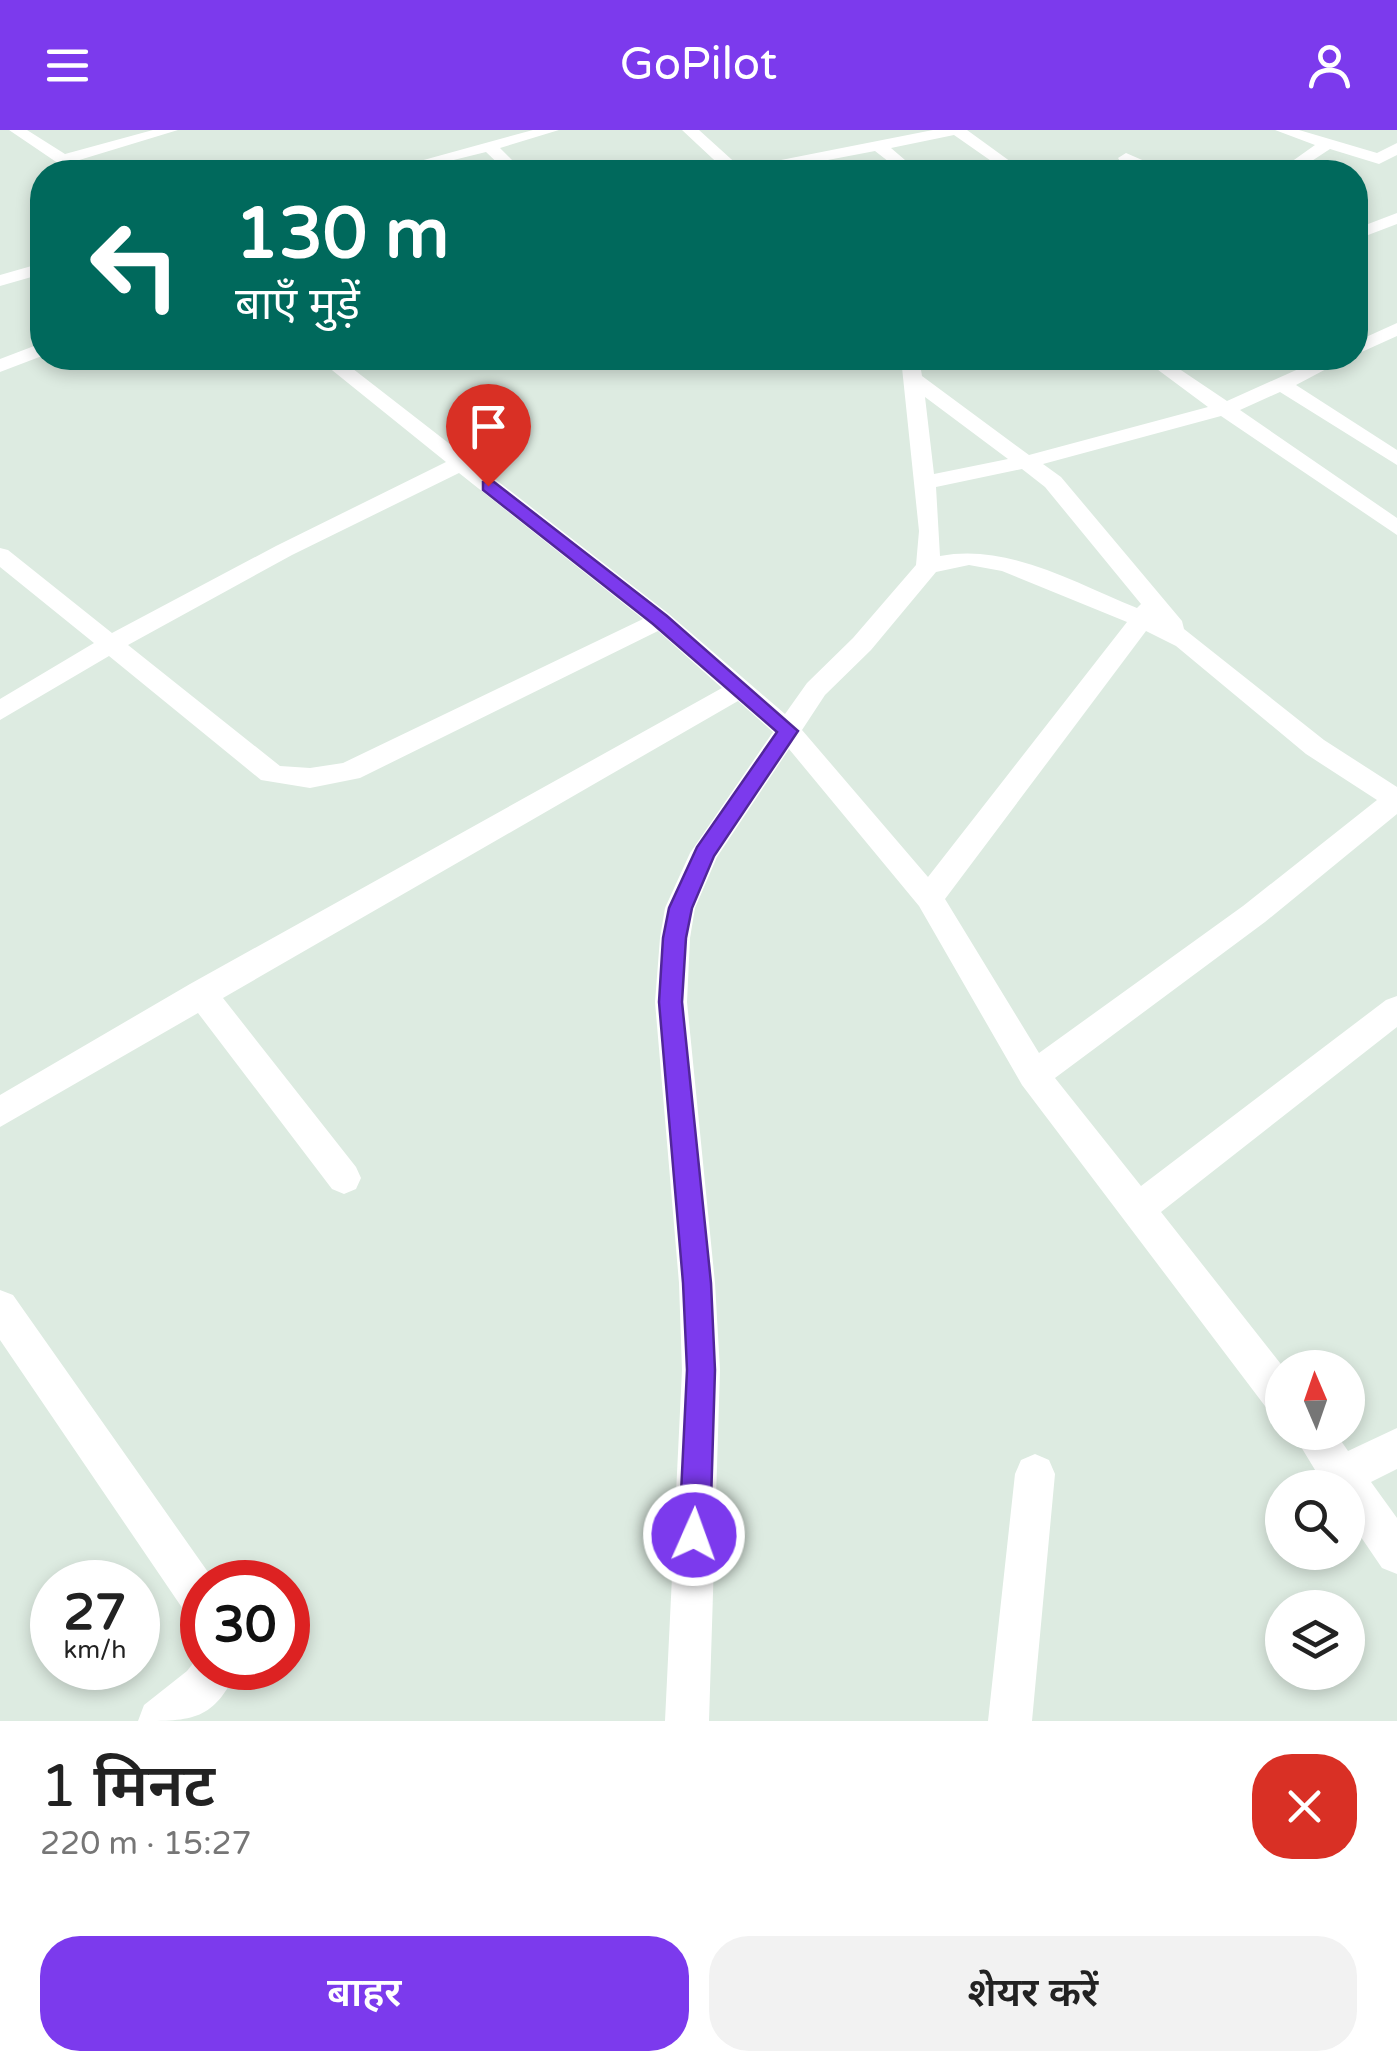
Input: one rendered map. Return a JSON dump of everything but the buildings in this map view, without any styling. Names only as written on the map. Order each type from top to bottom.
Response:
[{"type":"street","points":[[17,130],[63,160],[170,130]]},
{"type":"street","points":[[432,160],[551,130]]},
{"type":"street","points":[[690,130],[726,160]]},
{"type":"street","points":[[804,160],[957,130],[999,160]]},
{"type":"street","points":[[1284,130],[1397,165]]},
{"type":"street","points":[[1304,160],[1327,144]]},
{"type":"street","points":[[488,145],[504,160]]},
{"type":"street","points":[[879,146],[896,160]]},
{"type":"street","points":[[1378,159],[1397,148]]},
{"type":"street","points":[[1126,158],[1130,160]]},
{"type":"street","points":[[1368,230],[1397,218]]},
{"type":"street","points":[[0,281],[30,272]]},
{"type":"street","points":[[1368,344],[1397,329]]},
{"type":"street","points":[[0,366],[30,354]]},
{"type":"street","points":[[342,370],[660,620],[788,731],[929,898],[1034,1074],[1265,1374]]},
{"type":"street","points":[[687,1721],[701,1370],[696,1265],[670,1002],[680,908],[704,853],[816,690],[862,644],[928,566],[930,531],[912,370]]},
{"type":"street","points":[[915,370],[1054,482],[1146,612]]},
{"type":"street","points":[[1169,370],[1397,528]]},
{"type":"street","points":[[922,483],[1030,461],[1228,408],[1312,370]]},
{"type":"street","points":[[1281,384],[1397,458]]},
{"type":"street","points":[[0,711],[108,642],[281,550],[460,464]]},
{"type":"street","points":[[0,555],[270,772],[305,780],[350,770],[660,620]]},
{"type":"street","points":[[928,566],[969,558],[988,560],[1146,612],[1315,747],[1397,800],[1254,914],[1034,1074]]},
{"type":"street","points":[[929,898],[1146,612]]},
{"type":"street","points":[[0,1112],[741,688]]},
{"type":"street","points":[[201,994],[344,1178]]},
{"type":"street","points":[[1136,1210],[1397,1009]]},
{"type":"street","points":[[0,1308],[180,1568]]},
{"type":"street","points":[[1351,1470],[1397,1448]]},
{"type":"street","points":[[1325,1450],[1340,1470]]},
{"type":"street","points":[[1010,1721],[1035,1474]]},
{"type":"street","points":[[1365,1506],[1397,1553]]},
{"type":"street","points":[[160,1721],[199,1690]]},
{"type":"route","points":[[488,486],[660,620],[788,731],[704,853],[680,908],[675,938],[670,1002],[697,1283],[701,1370],[694,1535]]}]
